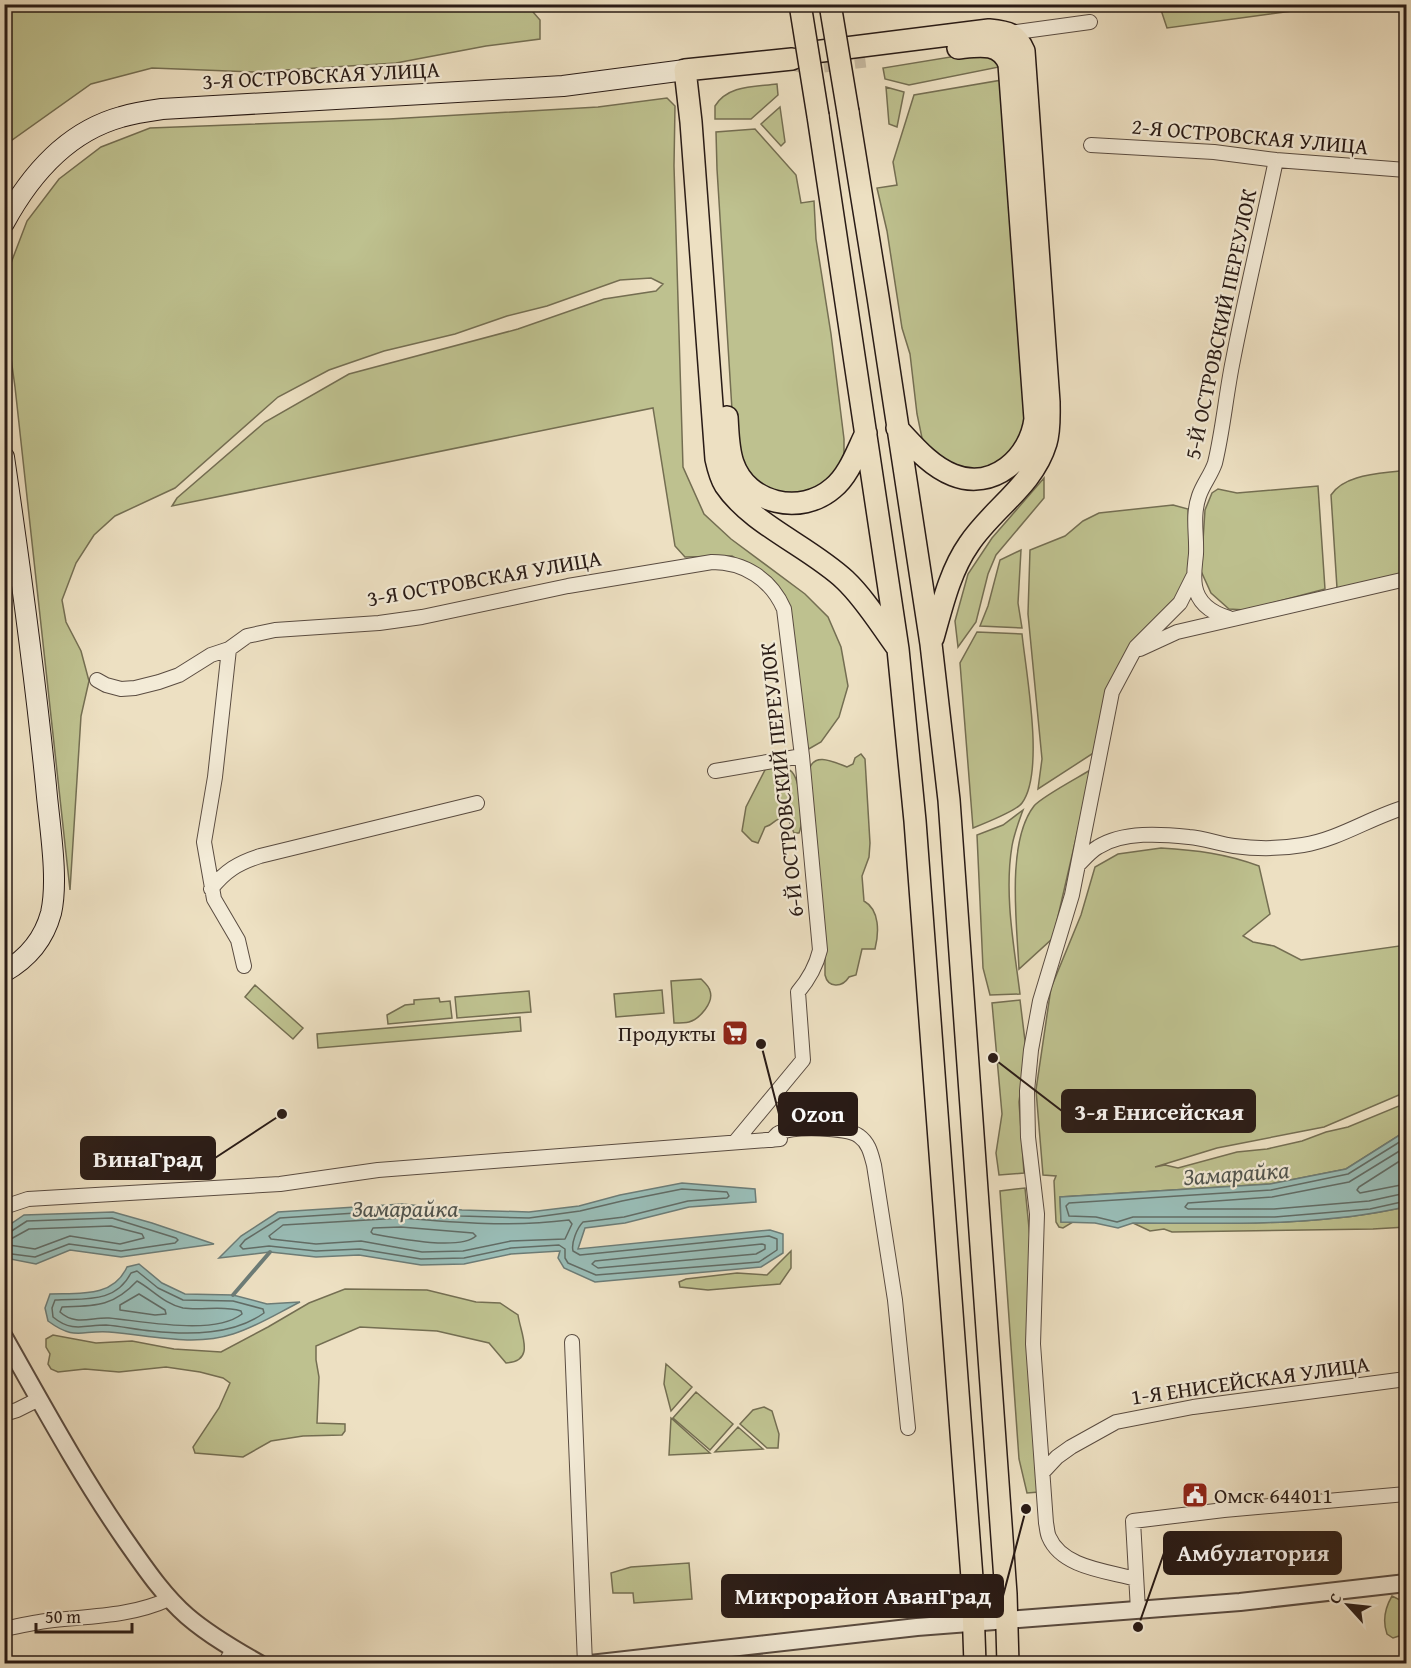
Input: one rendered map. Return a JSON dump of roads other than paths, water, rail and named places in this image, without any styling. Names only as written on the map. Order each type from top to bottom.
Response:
[{"type":"main road","points":[[800,4],[898,649],[915,820],[974,1622],[975,1664]]},
{"type":"main road","points":[[830,4],[931,644],[949,800],[980,1211],[1008,1664]]},
{"type":"main road","points":[[692,70],[989,30],[1010,33],[1019,41],[1024,51],[1049,402],[1047,441],[1040,460],[1030,476],[969,544],[954,573],[931,644]]},
{"type":"main road","points":[[865,57],[985,45],[1001,52],[1010,64],[1035,419],[1033,433],[1028,446],[1007,468],[992,476],[966,478],[953,475],[936,466],[897,428]]},
{"type":"main road","points":[[692,70],[704,108],[729,438],[733,462],[739,476],[764,498],[782,504],[801,503],[819,498],[834,487],[851,465],[866,432]]},
{"type":"main road","points":[[692,70],[691,122],[716,459],[719,471],[724,483],[746,508],[823,561],[846,581],[898,649]]},
{"type":"main road","name":"3-Я ОСТРОВСКАЯ УЛИЦА","points":[[4,223],[34,176],[59,151],[86,132],[120,117],[162,109],[563,86],[692,70]]},
{"type":"main road","points":[[4,457],[35,679],[49,819],[53,888],[51,913],[38,941],[29,954],[4,972]]},
{"type":"street","points":[[1010,33],[1090,22]]},
{"type":"street","name":"2-Я ОСТРОВСКАЯ УЛИЦА","points":[[1091,145],[1214,152],[1276,160],[1407,170]]},
{"type":"street","name":"5-Й ОСТРОВСКИЙ ПЕРЕУЛОК","points":[[1229,618],[1207,608],[1199,598],[1193,577],[1196,553],[1194,522],[1200,493],[1208,481],[1214,464],[1233,359],[1276,160]]},
{"type":"street","name":"3-Я ОСТРОВСКАЯ УЛИЦА","points":[[97,680],[121,689],[159,682],[179,675],[211,655],[229,649],[247,636],[276,630],[379,623],[422,617],[568,586],[712,562],[728,562],[750,570]]},
{"type":"street","name":"6-Й ОСТРОВСКИЙ ПЕРЕУЛОК","points":[[735,1142],[803,1060],[798,992],[809,979],[817,963],[820,950],[802,756],[784,609],[773,589],[750,570]]},
{"type":"street","points":[[1136,1579],[1080,1564],[1057,1549],[1049,1537],[1046,1523],[1033,1344],[1037,1214],[1028,1137],[1027,1091],[1031,1050],[1040,1001],[1072,895],[1092,802],[1106,716],[1113,692],[1128,661],[1149,631],[1180,603],[1193,577]]},
{"type":"street","points":[[1128,661],[1144,646],[1163,637],[1229,618],[1407,579]]},
{"type":"street","points":[[229,649],[215,777],[204,842],[211,889],[220,912],[238,940],[244,966]]},
{"type":"street","points":[[715,771],[802,756]]},
{"type":"street","points":[[211,889],[222,874],[249,859],[477,803]]},
{"type":"street","points":[[1077,865],[1099,846],[1120,838],[1147,835],[1190,837],[1233,846],[1266,849],[1302,846],[1331,839],[1372,819],[1407,807]]},
{"type":"street","points":[[4,1207],[28,1199],[280,1184],[378,1170],[776,1139],[779,1133],[791,1130],[833,1128],[850,1131],[867,1145],[874,1165],[895,1300],[908,1428]]},
{"type":"street","points":[[4,1336],[100,1504],[169,1599],[229,1656],[260,1664]]},
{"type":"street","points":[[572,1342],[585,1664]]},
{"type":"street","name":"1-Я ЕНИСЕЙСКАЯ УЛИЦА","points":[[1043,1472],[1057,1457],[1071,1447],[1116,1422],[1193,1407],[1407,1379]]},
{"type":"street","points":[[4,1414],[39,1399]]},
{"type":"street","points":[[1138,1610],[1133,1521],[1224,1510],[1407,1494]]},
{"type":"street","points":[[590,1664],[974,1622],[1240,1602],[1407,1583]]},
{"type":"street","points":[[4,1629],[44,1621],[118,1615],[149,1608],[169,1599]]},
{"type":"water","points":[[1406,1131],[1405,1207],[1304,1221],[1133,1223],[1118,1228],[1095,1223],[1061,1222],[1060,1197],[1270,1184],[1346,1169]]},
{"type":"water","points":[[682,1183],[755,1189],[756,1202],[689,1207],[625,1223],[585,1228],[578,1249],[770,1230],[783,1234],[783,1253],[761,1267],[595,1282],[564,1268],[558,1258],[560,1251],[511,1254],[464,1264],[421,1265],[359,1255],[316,1257],[270,1252],[219,1258],[241,1236],[278,1212],[402,1204],[462,1210],[529,1212],[579,1206],[620,1195]]},
{"type":"water","points":[[113,1212],[214,1244],[121,1257],[70,1250],[36,1264],[5,1258],[5,1228],[24,1215]]},
{"type":"water","points":[[139,1264],[162,1283],[185,1294],[233,1295],[267,1304],[300,1302],[242,1331],[202,1340],[109,1332],[72,1333],[48,1321],[45,1308],[50,1294],[94,1292],[104,1289],[121,1277],[127,1267]]},
{"type":"waterway","name":"Замарайка","points":[[233,1295],[270,1252]]},
{"type":"tunnel","points":[[793,60],[809,64],[865,57]]},
{"type":"place","name":"Продукты","points":[[735,1033]]},
{"type":"place","name":"Ozon","points":[[761,1044]]},
{"type":"place","name":"3-я Енисейская","points":[[993,1058]]},
{"type":"place","name":"ВинаГрад","points":[[282,1114]]},
{"type":"place","name":"Омск 644011","points":[[1195,1495]]},
{"type":"place","name":"Микрорайон АванГрад","points":[[1026,1509]]},
{"type":"place","name":"Амбулатория","points":[[1138,1627]]}]
